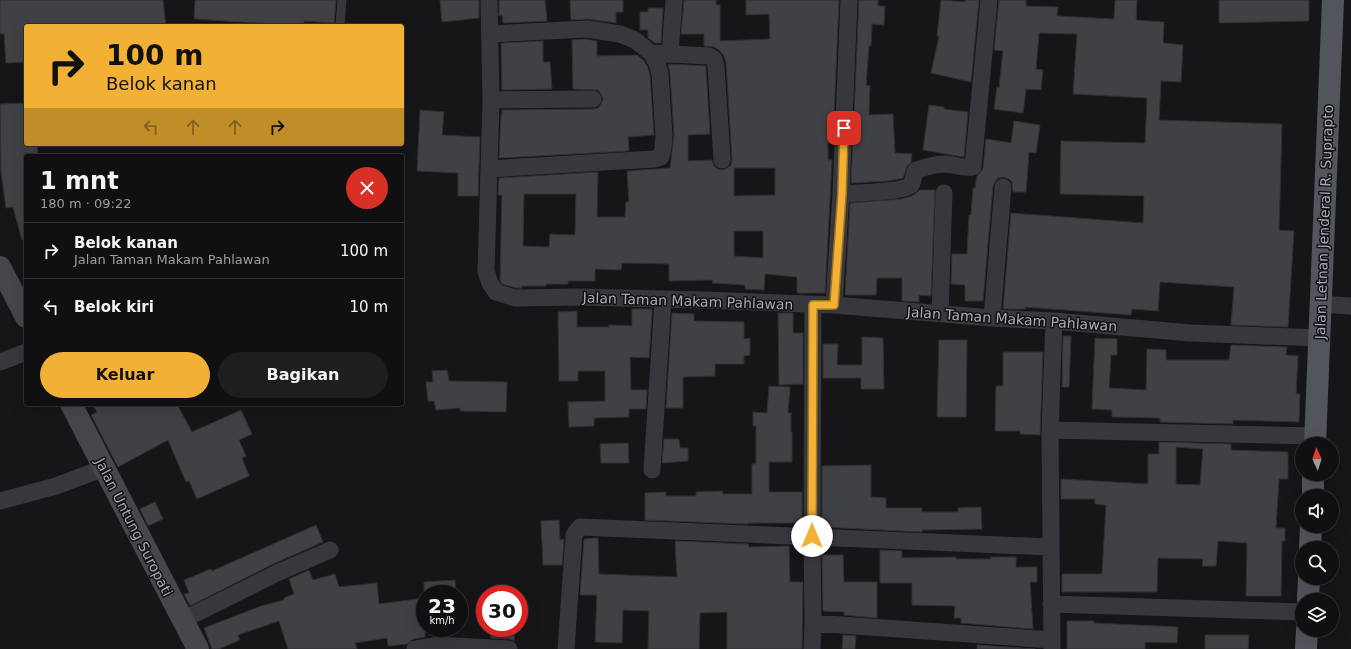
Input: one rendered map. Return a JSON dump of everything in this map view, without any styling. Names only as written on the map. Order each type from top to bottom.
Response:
[{"type":"main road","name":"Jalan Letnan Jenderal R. Suprapto","points":[[1315,437],[1333,0]]},
{"type":"main road","points":[[0,267],[24,313]]},
{"type":"main road","name":"Jalan Untung Suropati","points":[[72,406],[198,649]]},
{"type":"main road","points":[[1306,649],[1307,637]]},
{"type":"street","name":"Jalan Taman Makam Pahlawan","points":[[489,0],[491,100],[486,271],[490,283],[496,292],[515,298],[579,297],[834,305],[992,318],[1054,321],[1191,333],[1319,338]]},
{"type":"street","points":[[670,54],[674,0]]},
{"type":"street","points":[[834,305],[842,194],[849,0]]},
{"type":"street","points":[[842,194],[907,188],[911,185],[916,170],[935,164],[946,164],[969,168],[974,167],[989,0]]},
{"type":"street","points":[[489,169],[648,160],[661,157],[664,136],[658,63],[651,53],[635,40],[620,34],[586,29],[490,34]]},
{"type":"street","points":[[651,53],[709,56],[714,60],[716,66],[722,160]]},
{"type":"street","points":[[491,100],[593,98]]},
{"type":"street","points":[[992,318],[1002,187]]},
{"type":"street","points":[[940,313],[944,193]]},
{"type":"street","points":[[652,470],[663,299]]},
{"type":"street","points":[[1320,304],[1351,306]]},
{"type":"street","points":[[812,649],[813,305]]},
{"type":"street","points":[[813,623],[1052,645],[1050,430],[1054,321]]},
{"type":"street","points":[[0,362],[24,353]]},
{"type":"street","points":[[1050,430],[1295,439]]},
{"type":"street","points":[[0,501],[56,486],[104,468]]},
{"type":"street","points":[[566,649],[574,535],[580,527],[1050,547]]},
{"type":"street","points":[[183,620],[276,573],[330,550]]},
{"type":"street","points":[[1051,604],[1295,612]]},
{"type":"street","points":[[415,649],[437,645],[509,649]]},
{"type":"lane","points":[[340,24],[342,0]]},
{"type":"building","points":[[0,0],[163,0],[166,24],[24,24],[24,62],[6,63],[4,34],[0,34]]},
{"type":"building","points":[[195,0],[336,0],[334,23],[304,21],[304,24],[273,24],[194,19]]},
{"type":"building","points":[[440,0],[479,0],[479,18],[442,22]]},
{"type":"building","points":[[499,0],[545,0],[547,21],[503,23],[502,15],[499,16]]},
{"type":"building","points":[[570,0],[623,0],[623,12],[616,12],[616,23],[588,19],[571,20]]},
{"type":"building","points":[[684,0],[716,0],[716,5],[720,5],[720,41],[770,39],[769,14],[746,15],[746,0],[839,0],[833,137],[828,137],[828,160],[832,160],[825,293],[797,293],[797,277],[765,274],[764,290],[745,289],[745,285],[712,283],[713,280],[669,281],[669,264],[622,263],[621,270],[595,269],[595,281],[568,281],[568,284],[522,286],[522,288],[502,284],[500,280],[502,195],[498,195],[499,178],[598,172],[597,217],[625,217],[626,202],[629,202],[627,171],[670,168],[674,135],[670,73],[668,64],[706,66],[710,134],[688,135],[688,161],[712,160],[714,166],[722,170],[731,165],[732,159],[726,63],[724,56],[714,47],[704,46],[704,34],[681,34]],"holes":[[[734,168],[775,168],[775,195],[734,196]],[[524,194],[576,194],[575,235],[550,234],[549,247],[523,246]],[[734,231],[763,231],[763,258],[734,256]]]},
{"type":"building","points":[[859,0],[878,0],[878,6],[885,6],[884,25],[872,24],[866,85],[870,86],[869,115],[893,114],[895,153],[912,154],[911,162],[907,166],[903,178],[888,181],[851,183]]},
{"type":"building","points":[[941,0],[965,2],[965,0],[979,0],[971,82],[931,73],[939,36],[937,36]]},
{"type":"building","points":[[999,0],[1026,0],[1026,6],[1058,7],[1057,16],[1114,19],[1115,0],[1137,0],[1136,20],[1164,22],[1163,43],[1183,45],[1181,82],[1161,81],[1159,120],[1282,124],[1279,230],[1294,231],[1288,327],[1231,325],[1234,287],[1160,282],[1158,311],[1132,309],[1131,315],[1025,307],[1025,309],[1003,309],[1011,213],[1143,223],[1144,196],[1060,194],[1061,141],[1145,143],[1147,98],[1073,94],[1077,34],[1039,33],[1036,69],[1043,70],[1041,90],[1026,89],[1023,113],[994,109],[997,87],[999,88],[1003,51],[994,50]]},
{"type":"building","points":[[1219,0],[1309,0],[1309,21],[1219,23]]},
{"type":"building","points":[[648,8],[663,8],[661,43],[655,43],[648,38],[648,30],[640,30],[640,12],[648,12]]},
{"type":"building","points":[[586,39],[597,41],[597,56],[637,55],[648,67],[650,76],[654,135],[628,137],[629,151],[499,158],[502,110],[593,109],[598,108],[601,104],[603,99],[598,90],[573,89],[572,40]]},
{"type":"building","points":[[543,41],[543,62],[550,62],[552,89],[502,90],[501,43]]},
{"type":"building","points":[[24,103],[24,146],[37,146],[38,154],[24,154],[24,240],[22,240],[13,207],[6,208],[1,172],[0,104]]},
{"type":"building","points":[[929,105],[944,107],[944,109],[968,112],[964,157],[923,150]]},
{"type":"building","points":[[420,110],[444,112],[442,135],[480,137],[478,196],[458,196],[458,173],[417,171]]},
{"type":"building","points":[[1014,121],[1040,125],[1036,153],[1029,152],[1026,192],[1013,192],[1012,182],[1004,177],[998,178],[995,182],[993,186],[983,301],[965,301],[965,285],[951,284],[952,254],[967,254],[969,215],[971,215],[973,188],[975,188],[977,176],[983,168],[986,139],[1011,143]]},
{"type":"building","points":[[920,190],[935,190],[931,296],[919,295],[919,302],[902,301],[902,278],[877,278],[876,295],[845,295],[850,203],[901,199],[912,196]]},
{"type":"building","points":[[632,309],[652,309],[649,358],[630,357],[631,390],[647,390],[646,409],[629,409],[629,417],[594,418],[594,426],[569,427],[568,402],[605,401],[605,371],[578,371],[578,381],[559,381],[558,312],[577,311],[577,327],[609,327],[609,325],[632,326]]},
{"type":"building","points":[[672,313],[694,314],[694,321],[744,322],[744,339],[750,338],[750,355],[744,356],[744,364],[715,364],[715,376],[683,377],[683,408],[666,408]]},
{"type":"building","points":[[778,313],[793,313],[793,333],[803,333],[803,384],[779,385]]},
{"type":"building","points":[[1063,336],[1071,336],[1069,387],[1062,387]]},
{"type":"building","points":[[862,337],[883,338],[884,389],[861,389],[861,378],[823,378],[823,344],[838,344],[837,365],[862,365]]},
{"type":"building","points":[[1095,338],[1117,339],[1117,355],[1111,355],[1109,388],[1146,390],[1147,349],[1166,350],[1166,360],[1229,360],[1231,345],[1287,347],[1286,355],[1298,356],[1296,394],[1300,394],[1299,422],[1233,420],[1233,424],[1160,422],[1160,418],[1112,417],[1112,410],[1092,409]]},
{"type":"building","points":[[939,340],[967,340],[966,417],[937,417]]},
{"type":"building","points":[[1003,352],[1043,352],[1040,435],[1020,434],[1020,431],[995,431],[996,386],[1003,386]]},
{"type":"building","points":[[447,370],[449,381],[507,382],[506,412],[460,411],[460,408],[436,410],[434,401],[428,401],[426,382],[433,382],[432,371]]},
{"type":"building","points":[[769,386],[790,387],[788,413],[791,413],[792,462],[769,462],[769,492],[802,492],[802,523],[748,524],[645,520],[645,493],[666,492],[666,496],[696,496],[696,492],[722,491],[723,494],[752,494],[752,464],[756,464],[756,426],[753,426],[753,412],[767,413]]},
{"type":"building","points":[[93,406],[178,406],[192,432],[241,410],[252,434],[239,440],[246,456],[242,458],[249,476],[197,499],[189,481],[186,482],[168,440],[118,467],[91,415],[97,412]]},
{"type":"building","points":[[664,439],[679,439],[680,448],[688,448],[688,461],[662,463]]},
{"type":"building","points":[[1159,442],[1231,444],[1231,450],[1288,452],[1288,479],[1279,479],[1276,528],[1285,528],[1285,541],[1282,541],[1281,596],[1246,596],[1247,543],[1218,541],[1216,566],[1202,566],[1203,559],[1158,558],[1157,592],[1062,592],[1062,574],[1102,574],[1106,505],[1095,504],[1095,499],[1061,499],[1061,479],[1148,484],[1148,454],[1159,454]],"holes":[[[1176,447],[1203,449],[1200,485],[1176,484]]]},
{"type":"building","points":[[628,443],[629,463],[601,463],[600,444]]},
{"type":"building","points":[[871,465],[871,497],[886,498],[886,508],[922,508],[922,512],[958,512],[958,508],[981,507],[982,529],[922,530],[922,532],[822,527],[822,466]]},
{"type":"building","points":[[155,502],[163,519],[148,526],[140,509]]},
{"type":"building","points":[[559,520],[560,540],[564,539],[562,565],[543,565],[541,521]]},
{"type":"building","points":[[316,525],[323,542],[273,564],[190,606],[184,594],[189,593],[184,580],[211,569],[212,571]]},
{"type":"building","points":[[598,538],[599,574],[677,577],[675,541],[748,544],[749,547],[789,546],[790,582],[803,582],[802,649],[727,649],[727,612],[700,613],[699,649],[648,649],[649,611],[623,610],[622,643],[595,642],[597,595],[580,595],[584,539]]},
{"type":"building","points":[[880,550],[902,551],[902,558],[956,557],[956,559],[991,559],[991,557],[1016,557],[1016,567],[1037,567],[1037,582],[1030,582],[1033,629],[961,623],[961,618],[954,618],[955,606],[912,605],[912,583],[880,583]]},
{"type":"building","points":[[822,555],[843,555],[844,582],[877,582],[877,618],[844,615],[844,612],[823,611]]},
{"type":"building","points":[[309,570],[313,580],[335,574],[339,587],[377,583],[379,604],[416,599],[416,637],[425,637],[413,639],[407,644],[388,646],[387,638],[355,643],[357,649],[288,649],[279,621],[238,635],[240,640],[219,649],[212,649],[204,628],[261,606],[284,600],[284,598],[294,594],[289,579]]},
{"type":"building","points":[[455,580],[455,585],[424,585],[424,582]]},
{"type":"building","points":[[1067,621],[1094,621],[1094,623],[1178,627],[1177,643],[1145,642],[1145,649],[1067,649]]},
{"type":"building","points":[[843,635],[856,636],[855,649],[842,649]]},
{"type":"building","points":[[1205,635],[1249,635],[1248,649],[1205,649]]},
{"type":"building","points":[[514,637],[514,641],[510,639],[491,638]]},
{"type":"building","points":[[977,645],[1035,649],[977,649]]},
{"type":"route","points":[[812,536],[813,305],[834,305],[842,194],[844,128]]}]
